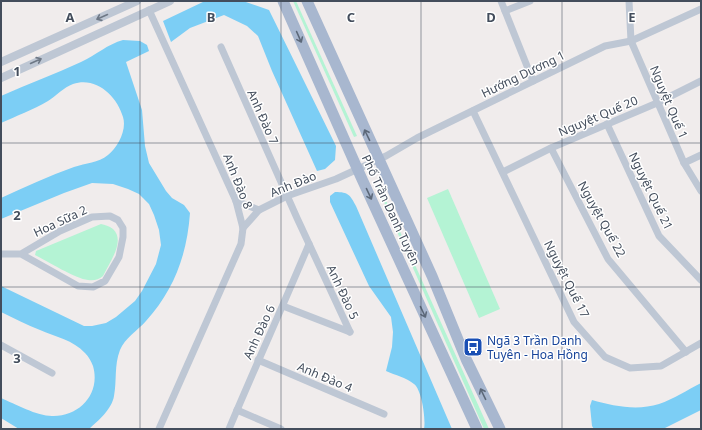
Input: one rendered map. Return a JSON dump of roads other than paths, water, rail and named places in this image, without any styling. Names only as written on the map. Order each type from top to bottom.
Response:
[{"type":"main road","name":"Phố Trần Danh Tuyên","points":[[283,1],[357,169],[477,429]]},
{"type":"main road","name":"Phố Trần Danh Tuyên","points":[[307,1],[432,276],[466,358],[500,429]]},
{"type":"street","points":[[1,62],[137,1]]},
{"type":"street","points":[[1,78],[170,1]]},
{"type":"street","points":[[501,1],[533,81]]},
{"type":"street","points":[[505,11],[530,1]]},
{"type":"street","name":"Nguyệt Quế 1","points":[[629,1],[631,41],[684,163],[701,191]]},
{"type":"street","name":"Hướng Dương 1","points":[[357,169],[605,46],[631,41],[701,9]]},
{"type":"street","name":"Anh Đào 8","points":[[149,10],[236,201],[243,228],[238,249],[159,429]]},
{"type":"street","name":"Anh Đào 7","points":[[220,47],[287,196]]},
{"type":"street","name":"Nguyệt Quế 20","points":[[503,172],[551,148],[657,103],[701,81]]},
{"type":"street","name":"Nguyệt Quế 17","points":[[473,111],[574,322],[605,357],[630,368],[661,366],[701,343]]},
{"type":"street","name":"Nguyệt Quế 21","points":[[607,124],[659,236],[701,280]]},
{"type":"street","name":"Nguyệt Quế 22","points":[[551,148],[608,259],[686,352]]},
{"type":"street","points":[[684,163],[701,155]]},
{"type":"street","name":"Anh Đào","points":[[243,228],[259,210],[287,196],[336,179],[357,169]]},
{"type":"street","name":"Anh Đào 5","points":[[283,306],[350,332],[287,196]]},
{"type":"street","points":[[236,201],[259,210]]},
{"type":"street","name":"Hoa Sữa 2","points":[[1,254],[21,254],[78,286],[94,287],[105,281],[119,257],[123,242],[123,228],[118,220],[110,216],[92,216],[60,231],[21,254]]},
{"type":"street","name":"Anh Đào 6","points":[[229,429],[309,244]]},
{"type":"street","points":[[1,345],[52,373]]},
{"type":"street","name":"Anh Đào 4","points":[[258,360],[384,414]]},
{"type":"street","points":[[237,410],[281,429]]},
{"type":"water","points":[[205,1],[243,1],[269,10],[336,146],[335,160],[325,169],[317,171],[258,36],[247,26],[224,15],[190,28],[171,42],[163,21]]},
{"type":"water","points":[[123,40],[140,41],[147,45],[149,51],[126,62],[142,110],[145,146],[149,163],[166,191],[172,198],[184,205],[190,213],[186,243],[177,271],[164,297],[156,309],[125,342],[120,350],[117,361],[113,401],[108,410],[89,429],[19,429],[1,418],[1,398],[40,414],[52,416],[71,413],[86,402],[94,386],[95,376],[90,359],[75,345],[1,312],[1,286],[84,326],[106,323],[116,317],[135,301],[156,264],[161,245],[159,230],[149,204],[139,194],[113,184],[92,183],[1,219],[1,198],[65,170],[104,158],[112,152],[121,138],[124,122],[120,109],[111,95],[97,85],[90,83],[82,82],[70,85],[42,104],[1,123],[1,96],[81,62],[112,44]]},
{"type":"water","points":[[335,192],[348,195],[356,206],[452,429],[424,429],[423,405],[417,387],[408,380],[386,371],[392,347],[393,332],[391,317],[369,286],[330,202],[330,196]]},
{"type":"water","points":[[701,383],[701,410],[663,429],[594,429],[592,426],[590,406],[592,400],[625,407],[651,406],[670,400]]},
{"type":"place","name":"Ngã 3 Trần Danh Tuyên - Hoa Hồng","points":[[473,347]]}]
